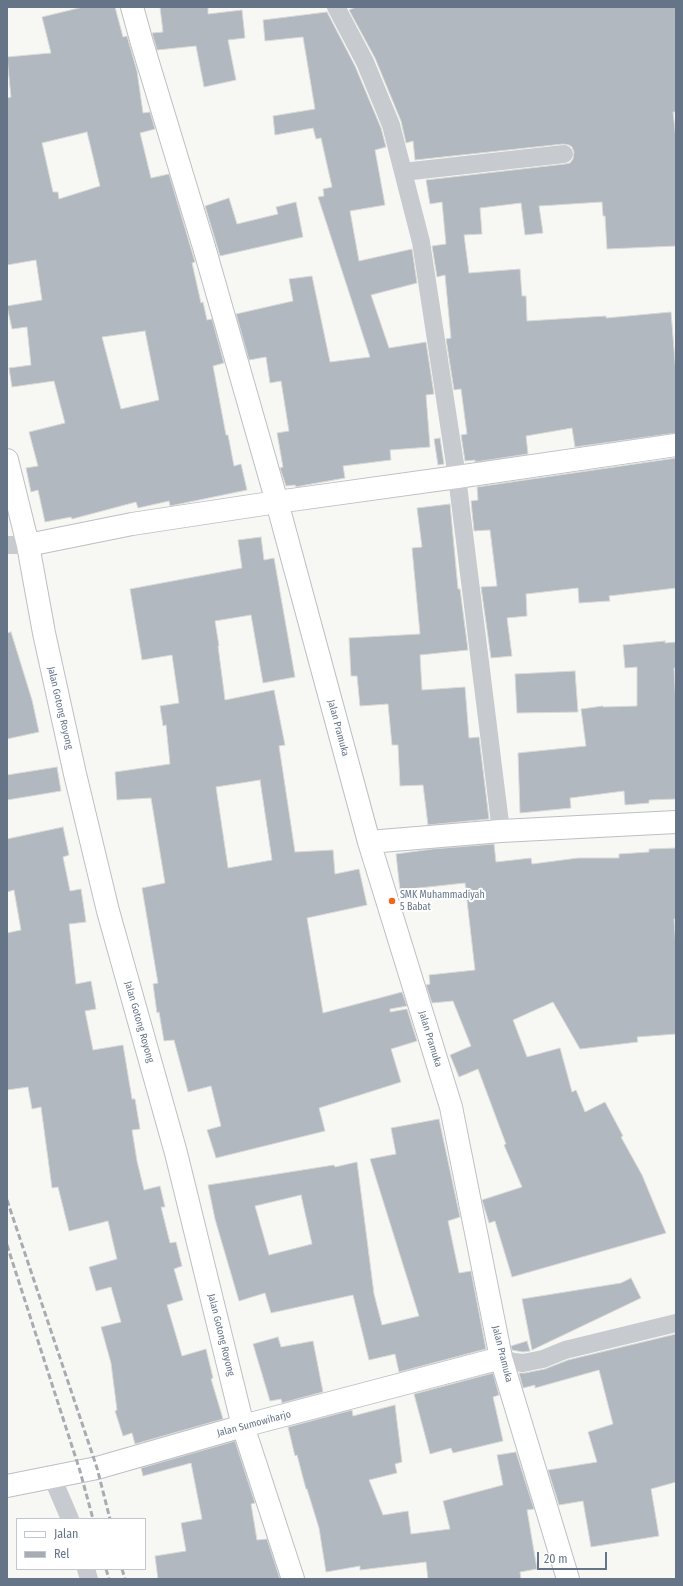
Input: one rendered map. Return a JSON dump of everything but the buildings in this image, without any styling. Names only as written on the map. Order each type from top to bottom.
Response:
[{"type":"street","name":"Jalan Pramuka","points":[[132,7],[204,247],[277,502],[369,842],[451,1107],[501,1358],[568,1579]]},
{"type":"street","points":[[336,7],[365,62],[390,125],[421,242],[457,477],[501,830]]},
{"type":"street","points":[[403,172],[564,154]]},
{"type":"street","points":[[18,545],[132,524],[676,445]]},
{"type":"street","name":"Jalan Gotong Royong","points":[[7,460],[18,545],[45,640],[108,911],[176,1153],[243,1426],[293,1579]]},
{"type":"street","points":[[369,842],[501,830],[676,822]]},
{"type":"street","points":[[501,1358],[523,1363],[543,1360],[565,1350],[676,1323]]},
{"type":"street","name":"Jalan Sumowiharjo","points":[[7,1486],[97,1468],[243,1426],[501,1358]]},
{"type":"street","points":[[52,1477],[70,1518]]},
{"type":"railway","points":[[7,1200],[97,1468],[110,1518]]},
{"type":"railway","points":[[7,1245],[80,1471],[93,1518]]},
{"type":"railway","points":[[106,1570],[109,1579]]},
{"type":"railway","points":[[122,1570],[125,1579]]},
{"type":"place","name":"SMK Muhammadiyah 5 Babat","points":[[392,901]]}]
